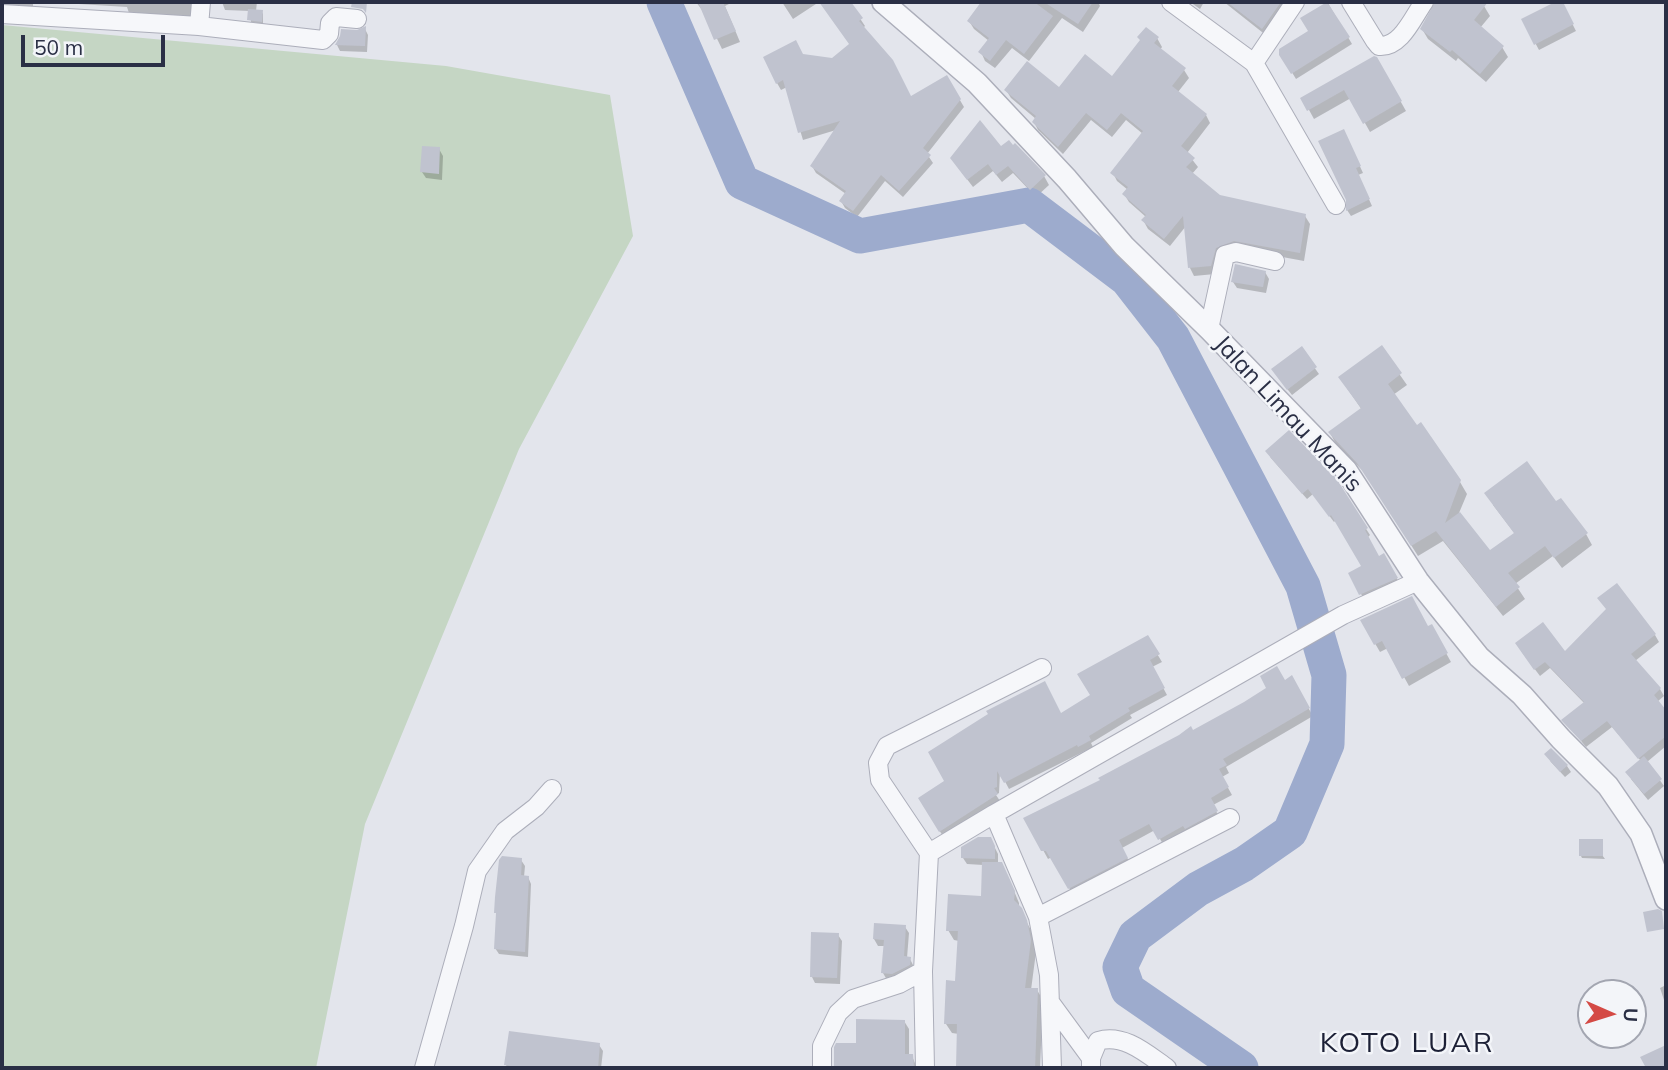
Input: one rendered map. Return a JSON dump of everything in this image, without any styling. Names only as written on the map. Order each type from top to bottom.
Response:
[{"type":"street","points":[[199,26],[201,2]]},
{"type":"street","name":"Jalan Limau Manis","points":[[883,2],[977,83],[1067,179],[1124,246],[1209,328],[1346,470],[1418,581],[1479,657],[1522,695],[1608,786],[1641,834],[1666,899]]},
{"type":"street","points":[[1171,2],[1254,63],[1336,205]]},
{"type":"street","points":[[1254,63],[1295,2]]},
{"type":"street","points":[[1350,2],[1379,46],[1395,42],[1424,2]]},
{"type":"street","points":[[2,14],[199,26],[323,40],[329,34],[330,23],[336,17],[357,19]]},
{"type":"street","points":[[1209,328],[1225,255],[1236,252],[1275,261]]},
{"type":"street","points":[[929,853],[1343,615],[1418,581]]},
{"type":"street","points":[[925,1068],[923,971],[929,853],[880,780],[877,762],[887,746],[1042,668]]},
{"type":"street","points":[[424,1068],[477,870],[505,831],[536,807],[552,789]]},
{"type":"street","points":[[994,814],[1038,916],[1049,975],[1052,1068]]},
{"type":"street","points":[[1038,916],[1230,818]]},
{"type":"street","points":[[822,1068],[822,1046],[838,1013],[853,999],[899,984],[923,971]]},
{"type":"street","points":[[1049,1002],[1091,1063]]},
{"type":"street","points":[[1091,1063],[1098,1041],[1110,1037],[1122,1039],[1167,1068]]},
{"type":"green space","points":[[2,25],[446,66],[610,95],[633,236],[519,449],[365,824],[316,1068],[2,1068]]},
{"type":"building","points":[[352,2],[367,2],[366,13],[363,9],[351,7]]},
{"type":"building","points":[[698,2],[723,2],[736,31],[714,40]]},
{"type":"building","points":[[819,2],[851,2],[863,18],[859,21],[893,60],[911,96],[947,75],[961,99],[923,148],[931,155],[899,191],[881,175],[853,211],[839,201],[846,191],[810,166],[840,121],[798,133],[783,80],[776,84],[763,57],[796,40],[803,54],[832,58],[849,44]]},
{"type":"building","points":[[981,2],[1034,2],[1053,16],[1024,54],[1006,40],[990,61],[978,52],[989,38],[967,21]]},
{"type":"building","points":[[1044,2],[1093,2],[1078,24]]},
{"type":"building","points":[[1227,2],[1281,2],[1262,29]]},
{"type":"building","points":[[1327,2],[1350,37],[1291,74],[1279,55],[1279,49],[1308,31],[1300,18]]},
{"type":"building","points":[[1435,2],[1488,2],[1474,20],[1504,46],[1480,74],[1452,50],[1450,52],[1420,29]]},
{"type":"building","points":[[1555,2],[1563,2],[1574,24],[1534,45],[1521,19]]},
{"type":"building","points":[[248,9],[263,10],[262,22],[247,20]]},
{"type":"building","points":[[366,26],[365,46],[335,45],[341,29],[357,30]]},
{"type":"building","points":[[1146,27],[1159,37],[1154,43],[1186,68],[1172,86],[1207,114],[1181,146],[1195,158],[1186,167],[1220,195],[1306,214],[1300,253],[1234,241],[1216,248],[1211,266],[1188,268],[1183,216],[1164,239],[1141,220],[1146,215],[1122,194],[1128,187],[1110,173],[1143,131],[1121,113],[1107,130],[1086,113],[1058,147],[1032,122],[1036,116],[1004,90],[1027,61],[1059,87],[1085,54],[1112,76],[1140,40],[1137,37]]},
{"type":"building","points":[[1374,56],[1402,101],[1363,124],[1344,90],[1307,111],[1300,98]]},
{"type":"building","points":[[980,120],[1001,146],[1009,140],[1013,145],[1015,143],[1046,175],[1030,190],[1008,166],[996,175],[988,164],[967,180],[950,158]]},
{"type":"building","points":[[1344,129],[1361,166],[1356,168],[1370,199],[1346,211],[1346,200],[1318,141]]},
{"type":"building","points":[[422,146],[440,147],[439,174],[420,172]]},
{"type":"building","points":[[1235,264],[1266,271],[1263,287],[1231,282]]},
{"type":"building","points":[[1382,345],[1402,373],[1388,384],[1417,425],[1421,422],[1461,480],[1445,523],[1460,512],[1490,550],[1514,533],[1484,493],[1527,461],[1556,501],[1561,498],[1588,533],[1554,558],[1545,546],[1508,573],[1520,587],[1496,607],[1436,531],[1411,546],[1357,463],[1328,432],[1361,408],[1338,377]]},
{"type":"building","points":[[1302,346],[1317,367],[1287,390],[1271,369]]},
{"type":"building","points":[[1289,430],[1336,478],[1368,528],[1365,530],[1379,556],[1384,553],[1398,578],[1359,595],[1348,573],[1361,566],[1331,515],[1329,517],[1308,489],[1302,494],[1265,451]]},
{"type":"building","points":[[1617,583],[1656,634],[1631,654],[1661,688],[1654,695],[1666,710],[1666,736],[1638,759],[1607,721],[1581,741],[1561,720],[1584,702],[1545,662],[1534,670],[1515,643],[1543,622],[1565,651],[1606,609],[1597,598]]},
{"type":"building","points":[[1412,596],[1428,626],[1432,624],[1448,653],[1402,679],[1382,641],[1374,645],[1360,620]]},
{"type":"building","points":[[1148,635],[1160,654],[1150,660],[1165,688],[1128,708],[1130,711],[1089,736],[1091,740],[1078,747],[1077,745],[1004,783],[997,771],[997,787],[994,788],[998,794],[939,832],[918,798],[944,781],[928,752],[988,714],[986,711],[1045,681],[1061,713],[1090,695],[1077,674]]},
{"type":"building","points":[[1277,666],[1285,680],[1292,675],[1310,708],[1223,759],[1227,765],[1219,769],[1229,787],[1211,798],[1218,811],[1158,840],[1149,824],[1119,840],[1128,858],[1068,889],[1046,851],[1041,851],[1023,818],[1100,780],[1098,778],[1191,726],[1193,730],[1244,702],[1266,688],[1260,676]]},
{"type":"building","points":[[1551,748],[1568,765],[1560,772],[1544,754]]},
{"type":"building","points":[[1644,756],[1662,779],[1644,794],[1625,772]]},
{"type":"building","points":[[978,837],[991,837],[995,846],[995,859],[961,858],[961,847]]},
{"type":"building","points":[[1579,839],[1603,839],[1603,856],[1579,856]]},
{"type":"building","points":[[502,856],[522,858],[521,875],[529,876],[525,952],[494,949],[495,897],[499,860]]},
{"type":"building","points":[[982,862],[1002,862],[1015,891],[1014,900],[1022,908],[1027,920],[1031,940],[1025,988],[1038,988],[1035,1068],[956,1068],[957,1024],[944,1024],[946,980],[955,981],[958,931],[946,931],[948,894],[981,896]]},
{"type":"building","points":[[1658,909],[1662,911],[1664,929],[1647,932],[1643,912]]},
{"type":"building","points":[[874,923],[906,925],[904,956],[911,957],[910,965],[892,974],[881,973],[884,940],[873,939]]},
{"type":"building","points":[[811,932],[839,933],[837,978],[810,977]]},
{"type":"building","points":[[856,1019],[905,1020],[905,1054],[913,1054],[914,1068],[834,1068],[836,1043],[856,1043]]},
{"type":"building","points":[[509,1031],[600,1043],[598,1068],[525,1068],[504,1065]]},
{"type":"building","points":[[1666,1045],[1666,1068],[1646,1068],[1640,1057]]},
{"type":"waterway","points":[[664,2],[742,182],[860,236],[1029,205],[1127,279],[1173,338],[1303,586],[1329,675],[1327,744],[1290,832],[1244,864],[1198,889],[1135,936],[1120,967],[1128,990],[1241,1068]]},
{"type":"district","name":"KOTO LUAR","points":[[1407,1044]]}]
